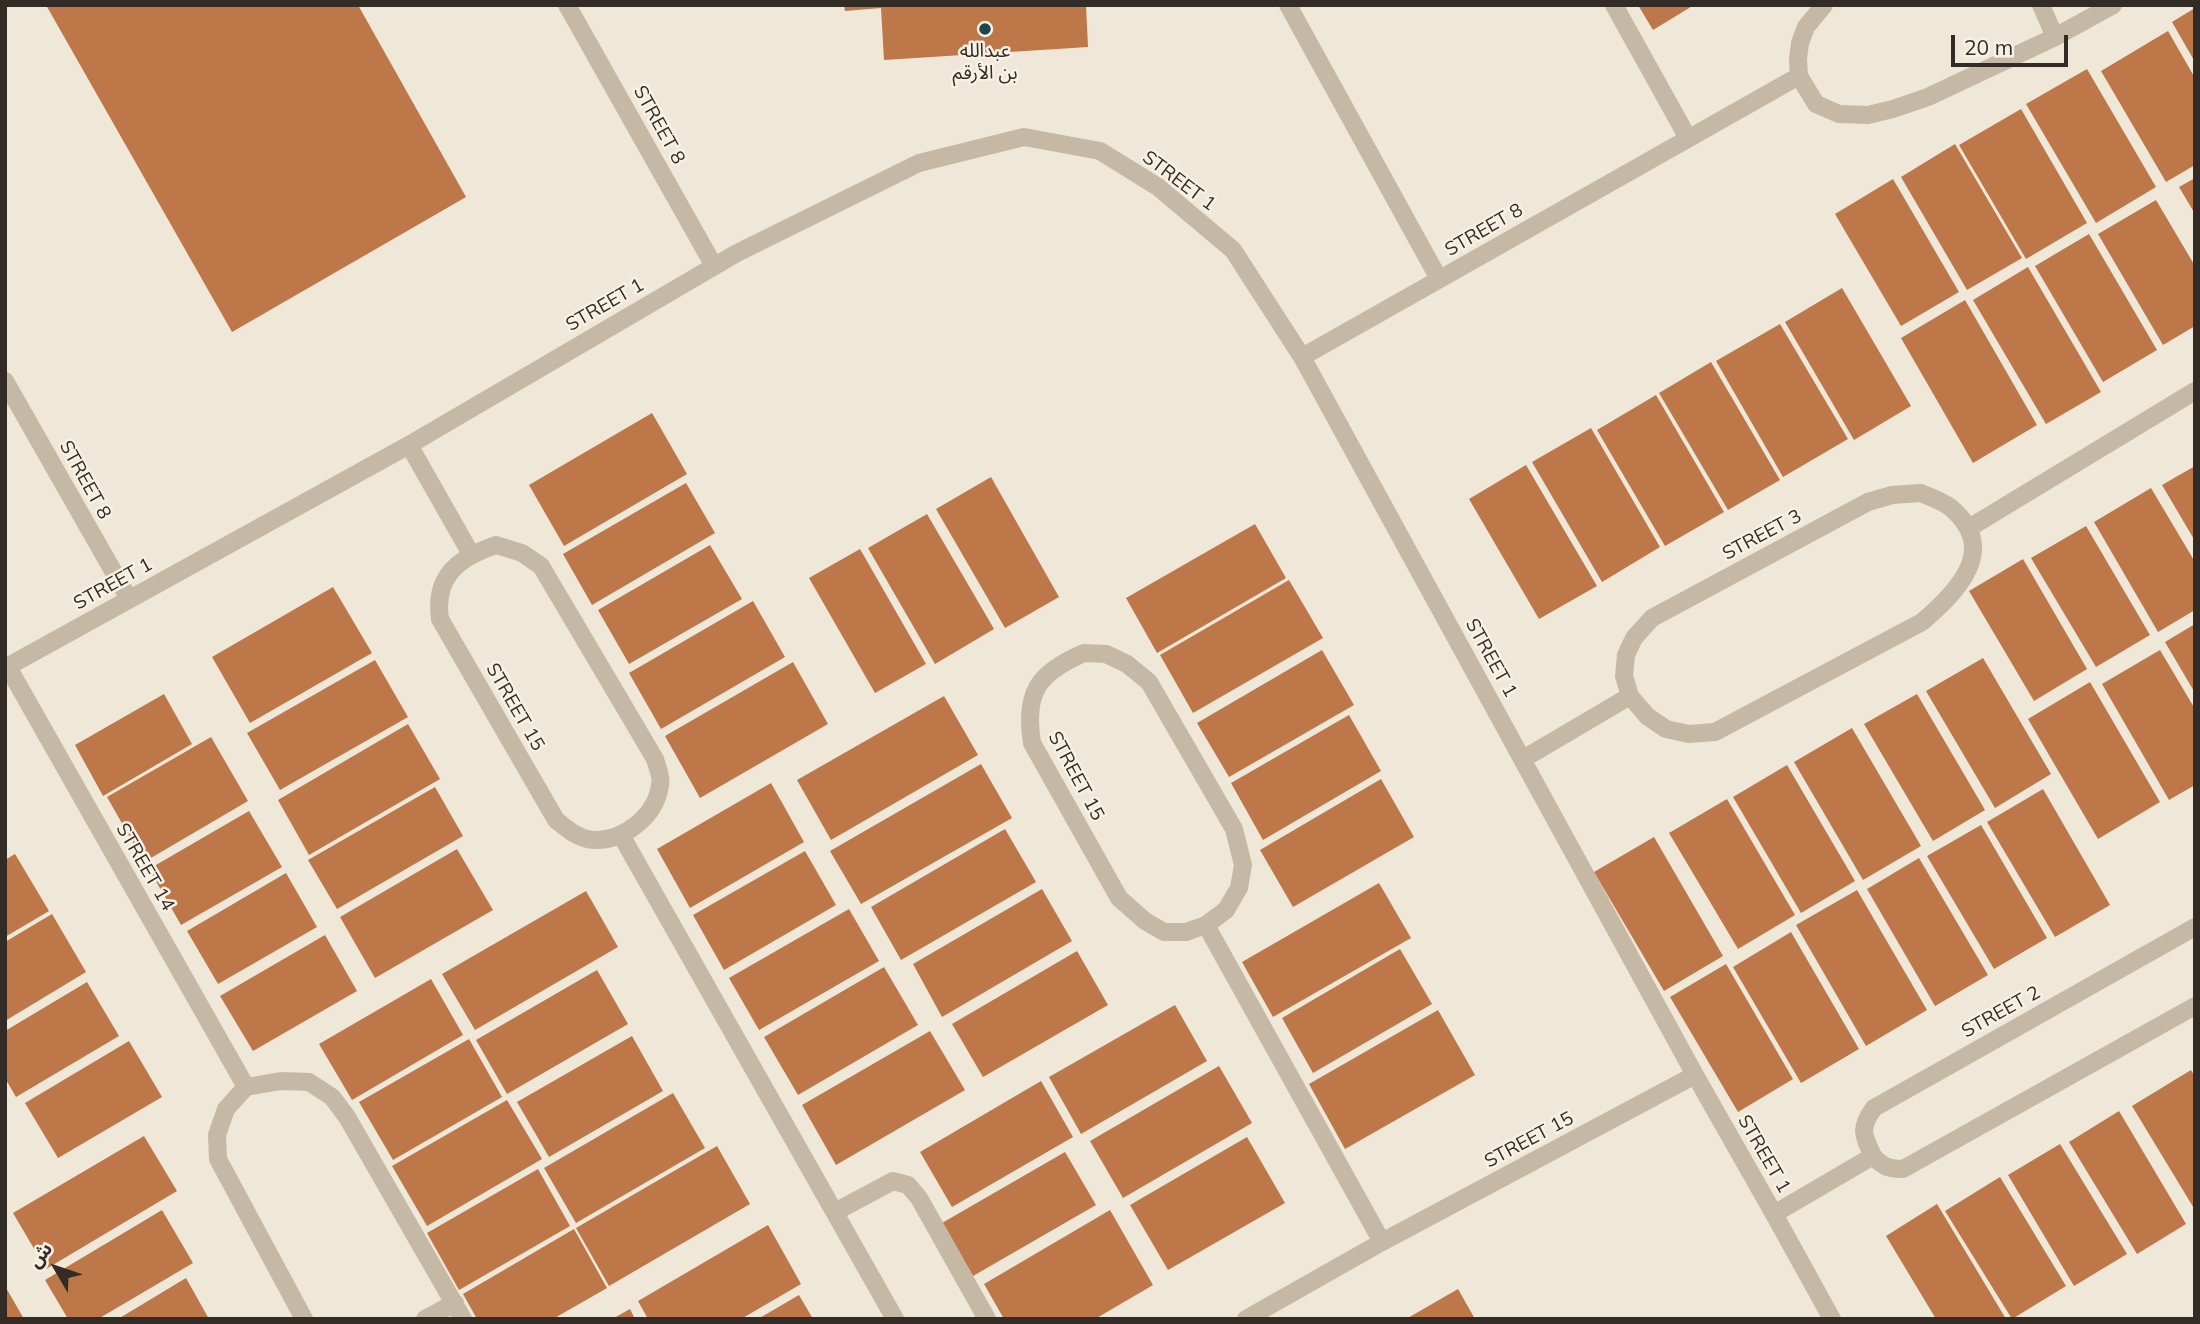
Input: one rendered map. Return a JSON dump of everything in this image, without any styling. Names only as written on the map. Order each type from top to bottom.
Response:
[{"type":"street","name":"STREET 8","points":[[567,5],[714,266]]},
{"type":"street","points":[[1288,5],[1440,279]]},
{"type":"street","points":[[1614,5],[1688,138]]},
{"type":"street","points":[[1824,5],[1806,27],[1800,43],[1799,76],[1816,104],[1839,114],[1868,114],[1894,109],[1928,97],[2055,37],[2113,5]]},
{"type":"street","points":[[2041,5],[2055,37]]},
{"type":"street","name":"STREET 8","points":[[1302,357],[1799,76]]},
{"type":"street","name":"STREET 1","points":[[6,667],[409,445],[714,266],[919,163],[1024,137],[1100,151],[1158,187],[1233,250],[1302,357],[1695,1075],[1832,1319]]},
{"type":"street","name":"STREET 8","points":[[5,381],[129,599]]},
{"type":"street","points":[[1522,759],[1630,696],[1647,716],[1665,729],[1689,734],[1715,732],[1922,622],[1949,599],[1964,577],[1974,552],[1969,528],[2195,391]]},
{"type":"street","points":[[409,445],[471,554],[496,545],[522,552],[541,566],[656,759],[661,784],[653,803],[640,822],[621,835],[895,1319]]},
{"type":"street","name":"STREET 3","points":[[1630,696],[1625,676],[1626,655],[1634,638],[1651,618],[1868,502],[1892,495],[1921,493],[1949,507],[1969,528]]},
{"type":"street","name":"STREET 15","points":[[471,554],[450,573],[441,587],[438,602],[440,619],[556,820],[574,835],[594,840],[621,835]]},
{"type":"street","name":"STREET 15","points":[[1084,653],[1106,654],[1127,664],[1149,682],[1234,829],[1243,864],[1239,888],[1226,910],[1206,925],[1186,932],[1164,932],[1145,921],[1119,898],[1032,743],[1028,719],[1030,702],[1041,681],[1060,663],[1084,653]]},
{"type":"street","name":"STREET 14","points":[[6,667],[246,1087]]},
{"type":"street","points":[[1206,925],[1382,1242]]},
{"type":"street","name":"STREET 2","points":[[1873,1156],[1863,1130],[1866,1119],[1874,1108],[2195,928]]},
{"type":"street","points":[[1774,1214],[1873,1156],[1882,1166],[1903,1169],[2195,1006]]},
{"type":"street","name":"STREET 15","points":[[1246,1319],[1382,1242],[1695,1075]]},
{"type":"street","points":[[304,1319],[218,1159],[217,1135],[226,1109],[246,1087],[281,1081],[309,1082],[332,1097],[347,1117],[459,1311],[425,1319]]},
{"type":"street","points":[[835,1212],[893,1181],[908,1185],[919,1198],[986,1319]]},
{"type":"building","points":[[46,5],[358,5],[466,197],[232,332]]},
{"type":"building","name":"عبدالله بن الأرقم","points":[[844,5],[1086,5],[1088,47],[884,60],[881,8],[845,11]]},
{"type":"building","points":[[1638,5],[1694,5],[1653,30]]},
{"type":"building","points":[[2195,8],[2195,62],[2172,22]]},
{"type":"building","points":[[2168,31],[2195,78],[2195,165],[2166,182],[2101,71]]},
{"type":"building","points":[[2087,69],[2156,187],[2096,223],[2026,104]]},
{"type":"building","points":[[2021,109],[2087,223],[2026,259],[1959,145]]},
{"type":"building","points":[[1955,144],[2022,258],[1967,290],[1901,177]]},
{"type":"building","points":[[2195,178],[2195,214],[2179,187]]},
{"type":"building","points":[[1893,179],[1959,292],[1901,326],[1835,214]]},
{"type":"building","points":[[2156,200],[2195,266],[2195,326],[2163,345],[2098,234]]},
{"type":"building","points":[[2089,234],[2157,350],[2103,382],[2035,266]]},
{"type":"building","points":[[2028,267],[2101,392],[2046,424],[1973,300]]},
{"type":"building","points":[[1842,288],[1911,406],[1854,440],[1785,322]]},
{"type":"building","points":[[1965,300],[2037,425],[1973,463],[1901,338]]},
{"type":"building","points":[[1780,324],[1848,439],[1783,477],[1716,361]]},
{"type":"building","points":[[1711,362],[1780,480],[1728,510],[1659,393]]},
{"type":"building","points":[[1656,395],[1724,512],[1665,546],[1597,430]]},
{"type":"building","points":[[652,413],[687,474],[564,546],[529,485]]},
{"type":"building","points":[[1591,428],[1660,547],[1602,582],[1532,462]]},
{"type":"building","points":[[1526,465],[1597,586],[1539,619],[1469,499]]},
{"type":"building","points":[[2195,466],[2195,541],[2162,485]]},
{"type":"building","points":[[991,477],[1059,597],[1005,628],[936,509]]},
{"type":"building","points":[[686,483],[715,533],[592,605],[563,554]]},
{"type":"building","points":[[2151,488],[2195,562],[2195,610],[2158,632],[2094,522]]},
{"type":"building","points":[[927,514],[994,629],[935,664],[868,548]]},
{"type":"building","points":[[1255,524],[1286,578],[1157,653],[1126,598]]},
{"type":"building","points":[[2086,526],[2150,635],[2096,667],[2031,558]]},
{"type":"building","points":[[710,545],[742,599],[629,664],[598,610]]},
{"type":"building","points":[[860,549],[926,664],[875,693],[809,578]]},
{"type":"building","points":[[2023,559],[2087,669],[2034,701],[1969,591]]},
{"type":"building","points":[[1289,580],[1323,638],[1193,713],[1160,655]]},
{"type":"building","points":[[333,587],[372,653],[250,723],[212,657]]},
{"type":"building","points":[[753,601],[785,657],[661,729],[629,673]]},
{"type":"building","points":[[2195,624],[2195,693],[2165,642]]},
{"type":"building","points":[[1322,650],[1354,705],[1229,777],[1197,723]]},
{"type":"building","points":[[2160,650],[2195,709],[2195,785],[2169,800],[2102,684]]},
{"type":"building","points":[[1983,658],[2051,774],[1995,808],[1926,691]]},
{"type":"building","points":[[375,660],[408,717],[280,790],[247,733]]},
{"type":"building","points":[[793,662],[828,724],[700,798],[665,736]]},
{"type":"building","points":[[2090,682],[2160,802],[2098,839],[2028,719]]},
{"type":"building","points":[[164,694],[192,744],[103,796],[75,745]]},
{"type":"building","points":[[1917,694],[1985,810],[1933,841],[1864,724]]},
{"type":"building","points":[[944,696],[978,755],[831,840],[797,780]]},
{"type":"building","points":[[1349,715],[1381,771],[1263,840],[1231,783]]},
{"type":"building","points":[[408,724],[440,779],[309,855],[278,800]]},
{"type":"building","points":[[1852,728],[1921,846],[1863,880],[1794,762]]},
{"type":"building","points":[[211,737],[248,801],[144,862],[107,797]]},
{"type":"building","points":[[981,764],[1012,818],[861,904],[830,851]]},
{"type":"building","points":[[1787,765],[1855,881],[1801,913],[1733,797]]},
{"type":"building","points":[[1381,779],[1414,837],[1293,907],[1260,850]]},
{"type":"building","points":[[771,783],[804,842],[690,908],[657,849]]},
{"type":"building","points":[[435,787],[463,836],[337,909],[308,860]]},
{"type":"building","points":[[2043,789],[2110,905],[2055,937],[1987,822]]},
{"type":"building","points":[[1727,799],[1795,915],[1738,949],[1669,833]]},
{"type":"building","points":[[249,811],[282,867],[181,925],[149,869]]},
{"type":"building","points":[[1981,825],[2047,938],[1994,969],[1927,856]]},
{"type":"building","points":[[1005,829],[1036,882],[901,960],[871,907]]},
{"type":"building","points":[[1654,837],[1723,956],[1664,991],[1594,872]]},
{"type":"building","points":[[457,849],[493,910],[375,978],[340,917]]},
{"type":"building","points":[[805,851],[836,905],[724,970],[693,915]]},
{"type":"building","points":[[15,854],[49,911],[5,937],[5,860]]},
{"type":"building","points":[[1919,858],[1988,975],[1935,1006],[1867,889]]},
{"type":"building","points":[[286,873],[317,927],[218,984],[187,931]]},
{"type":"building","points":[[1379,883],[1411,938],[1273,1017],[1242,962]]},
{"type":"building","points":[[1042,889],[1072,941],[942,1017],[913,964]]},
{"type":"building","points":[[1857,890],[1927,1010],[1866,1046],[1796,925]]},
{"type":"building","points":[[586,891],[618,947],[475,1030],[442,974]]},
{"type":"building","points":[[849,909],[879,961],[759,1030],[729,978]]},
{"type":"building","points":[[52,914],[86,972],[5,1021],[5,942]]},
{"type":"building","points":[[1791,932],[1859,1049],[1801,1083],[1733,967]]},
{"type":"building","points":[[325,935],[357,991],[253,1051],[220,996]]},
{"type":"building","points":[[1400,949],[1432,1004],[1313,1073],[1282,1018]]},
{"type":"building","points":[[1077,951],[1108,1005],[983,1077],[952,1024]]},
{"type":"building","points":[[1726,964],[1793,1079],[1738,1112],[1670,997]]},
{"type":"building","points":[[884,967],[918,1025],[798,1095],[764,1037]]},
{"type":"building","points":[[597,970],[628,1024],[507,1094],[476,1040]]},
{"type":"building","points":[[431,979],[463,1035],[352,1100],[319,1044]]},
{"type":"building","points":[[87,982],[119,1036],[16,1097],[5,1078],[5,1031]]},
{"type":"building","points":[[1175,1005],[1207,1061],[1081,1134],[1049,1077]]},
{"type":"building","points":[[1438,1010],[1475,1075],[1345,1149],[1309,1084]]},
{"type":"building","points":[[930,1031],[965,1090],[836,1165],[802,1105]]},
{"type":"building","points":[[632,1036],[663,1091],[549,1157],[517,1102]]},
{"type":"building","points":[[469,1039],[502,1097],[393,1160],[359,1102]]},
{"type":"building","points":[[129,1041],[162,1097],[58,1158],[25,1103]]},
{"type":"building","points":[[1219,1066],[1252,1123],[1123,1198],[1090,1141]]},
{"type":"building","points":[[2191,1070],[2195,1077],[2195,1210],[2132,1106]]},
{"type":"building","points":[[1041,1081],[1073,1137],[952,1207],[920,1152]]},
{"type":"building","points":[[673,1093],[705,1148],[576,1223],[544,1168]]},
{"type":"building","points":[[507,1100],[542,1159],[427,1226],[392,1166]]},
{"type":"building","points":[[2119,1111],[2186,1224],[2137,1254],[2069,1142]]},
{"type":"building","points":[[144,1136],[177,1191],[46,1269],[13,1213]]},
{"type":"building","points":[[1247,1137],[1285,1203],[1168,1270],[1130,1205]]},
{"type":"building","points":[[2060,1144],[2127,1254],[2074,1286],[2008,1175]]},
{"type":"building","points":[[717,1146],[750,1204],[609,1286],[576,1228]]},
{"type":"building","points":[[1065,1152],[1096,1205],[973,1276],[942,1223]]},
{"type":"building","points":[[538,1169],[570,1226],[459,1290],[427,1233]]},
{"type":"building","points":[[2000,1177],[2066,1286],[2012,1319],[1945,1211]]},
{"type":"building","points":[[1937,1204],[2006,1319],[1936,1319],[1886,1236]]},
{"type":"building","points":[[162,1210],[193,1263],[98,1319],[68,1319],[45,1280]]},
{"type":"building","points":[[1110,1210],[1153,1285],[1095,1319],[1004,1319],[984,1284]]},
{"type":"building","points":[[768,1225],[801,1284],[741,1319],[648,1319],[638,1301]]},
{"type":"building","points":[[574,1229],[607,1288],[553,1319],[477,1319],[463,1294]]},
{"type":"building","points":[[186,1278],[209,1319],[118,1319]]},
{"type":"building","points":[[5,1286],[24,1319],[5,1319]]},
{"type":"building","points":[[1458,1289],[1475,1319],[1406,1319]]},
{"type":"building","points":[[799,1295],[813,1319],[758,1319]]},
{"type":"building","points":[[630,1309],[635,1319],[612,1319]]},
{"type":"place","name":"عبدالله بن الأرقم","points":[[985,29]]}]
